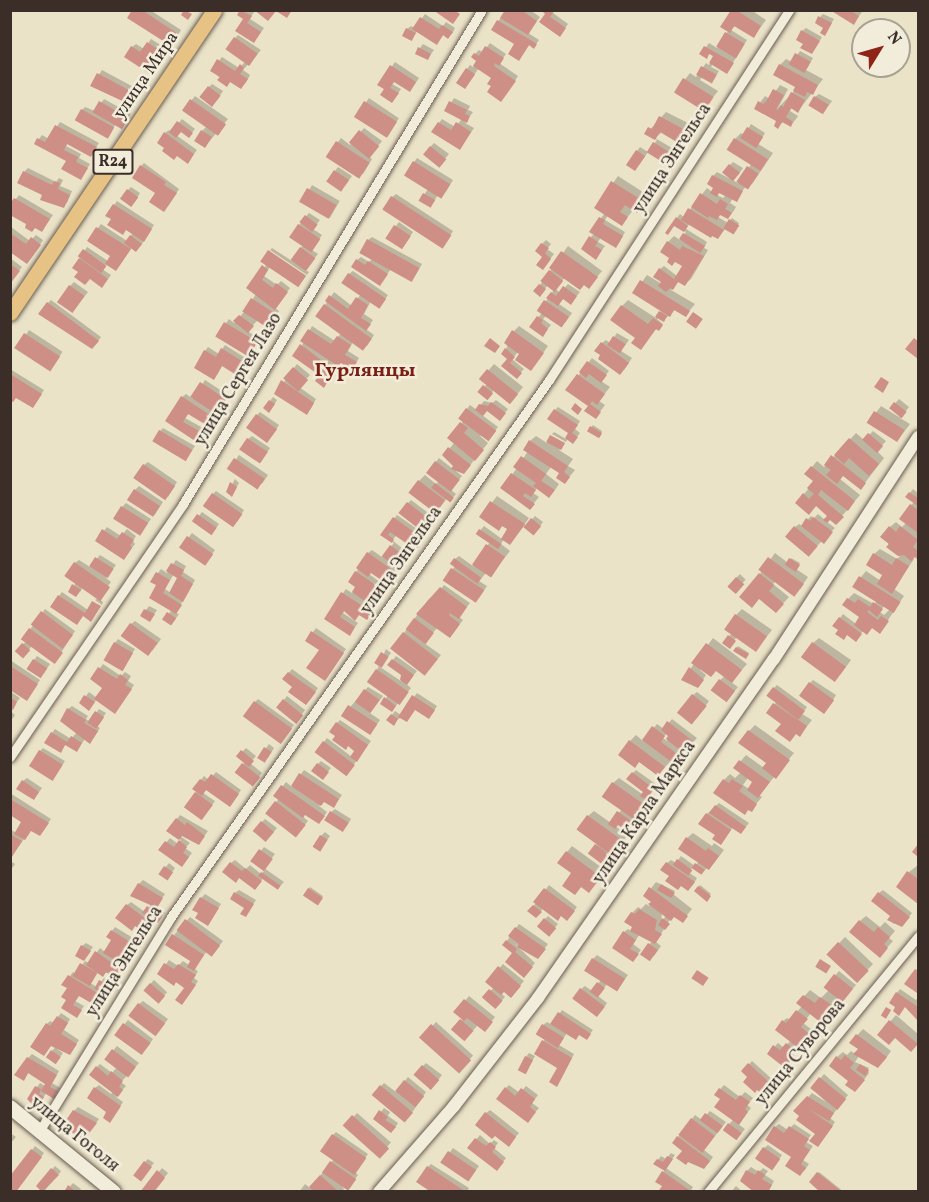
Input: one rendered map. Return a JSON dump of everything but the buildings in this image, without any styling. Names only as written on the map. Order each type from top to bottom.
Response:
[{"type":"main road","name":"улица Мира","points":[[10,313],[214,10]]},
{"type":"main road","name":"улица Гоголя","points":[[10,1107],[114,1191]]},
{"type":"street","name":"улица Сергея Лазо","points":[[10,757],[183,504],[482,10]]},
{"type":"street","name":"улица Энгельса","points":[[40,1130],[171,917],[549,380],[789,10]]},
{"type":"street","name":"улица Карла Маркса","points":[[379,1191],[476,1079],[592,922],[774,659],[918,437]]},
{"type":"street","name":"улица Суворова","points":[[708,1191],[918,936]]},
{"type":"district","name":"Гурлянцы","points":[[365,371]]}]
